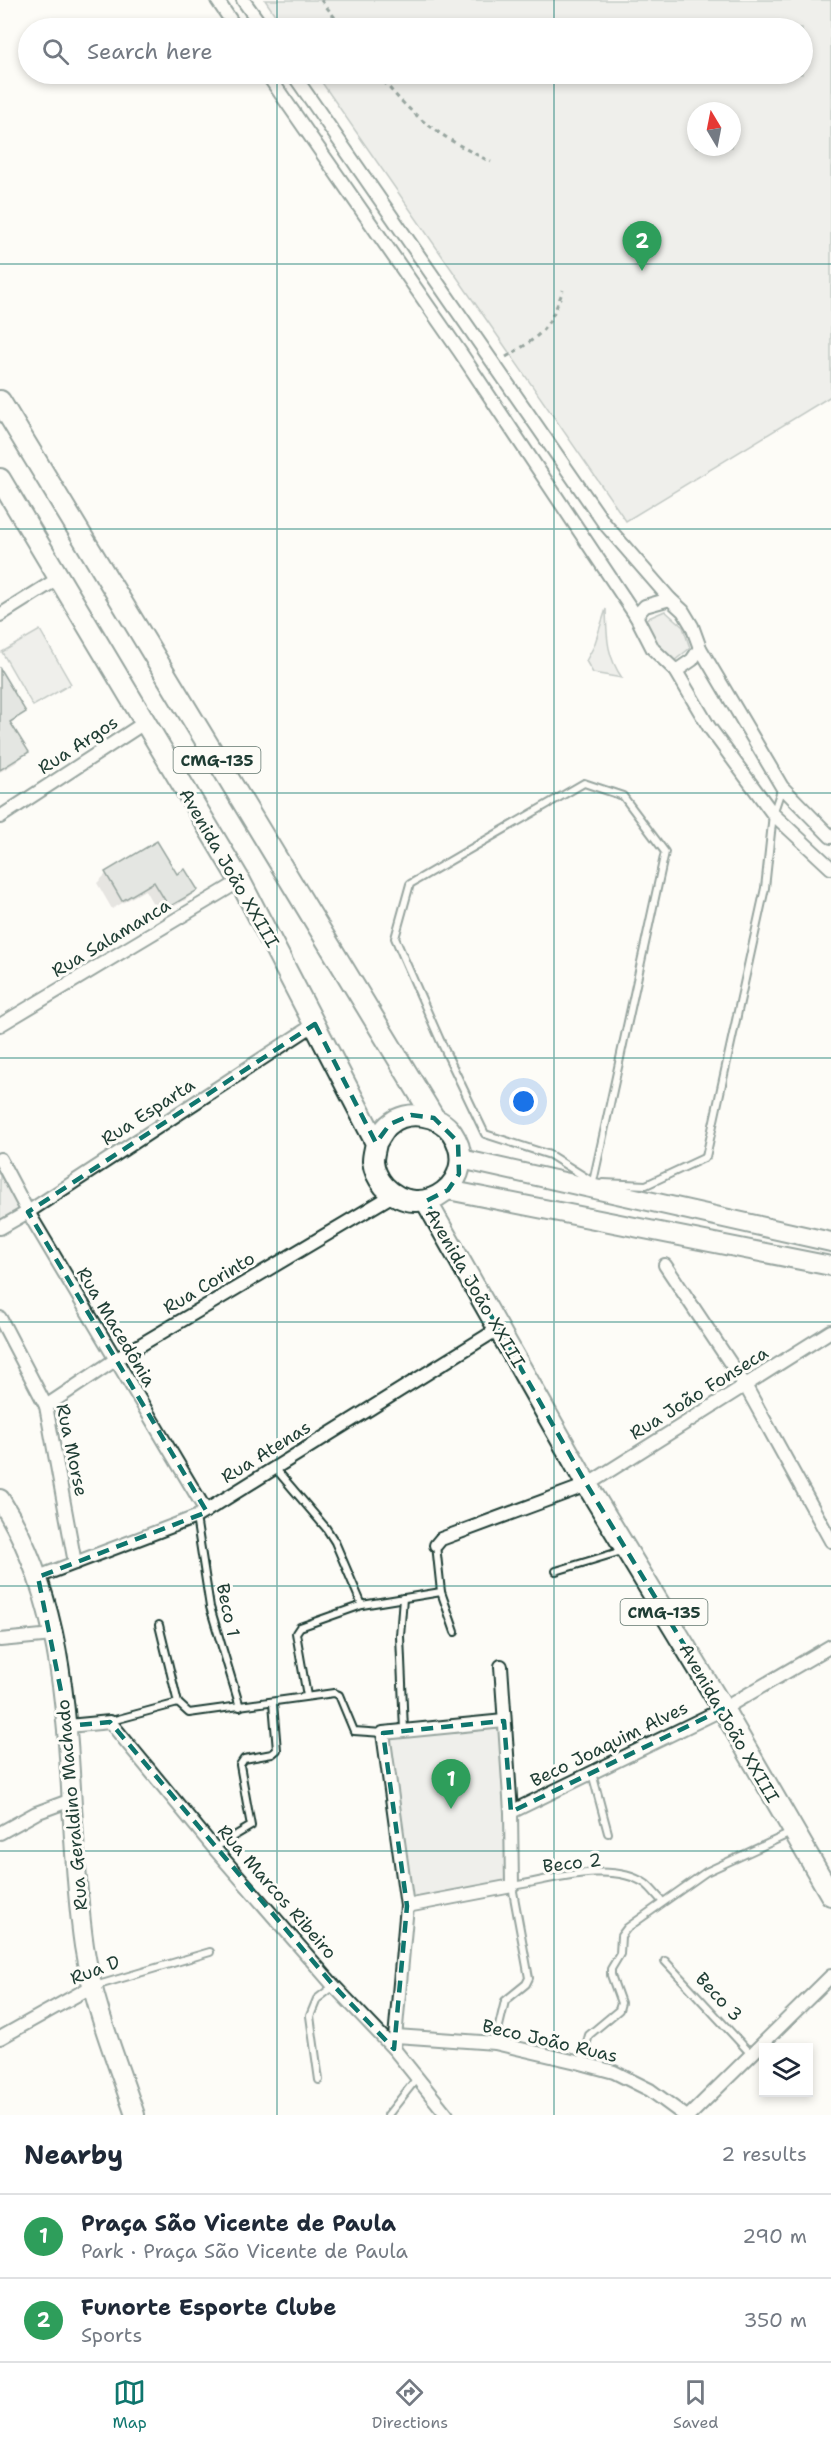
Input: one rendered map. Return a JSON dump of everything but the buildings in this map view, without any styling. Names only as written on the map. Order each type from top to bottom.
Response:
[{"type":"main road","name":"CMG-135","points":[[0,401],[434,1118],[448,1128],[458,1142],[461,1159]]},
{"type":"main road","name":"Avenida João XXIII","points":[[0,479],[240,881],[376,1143],[373,1162],[379,1181],[393,1195],[409,1202],[426,1201],[587,1485],[723,1709],[831,1895]]},
{"type":"main road","points":[[376,1143],[390,1124],[411,1115],[434,1118]]},
{"type":"main road","points":[[426,1201],[448,1190],[459,1174],[461,1159]]},
{"type":"street","points":[[216,0],[229,18]]},
{"type":"street","points":[[243,0],[255,18]]},
{"type":"street","points":[[274,84],[460,352],[636,616],[653,649],[676,671],[709,727],[773,814],[831,868]]},
{"type":"street","points":[[300,84],[604,523],[688,618],[700,648],[782,787],[831,837]]},
{"type":"street","points":[[460,352],[476,340]]},
{"type":"street","points":[[0,615],[59,578]]},
{"type":"street","points":[[636,616],[645,606],[670,599]]},
{"type":"street","points":[[676,671],[692,660],[700,648]]},
{"type":"street","name":"Rua Argos","points":[[0,817],[144,723]]},
{"type":"street","name":"Rua Salamanca","points":[[0,1025],[240,881]]},
{"type":"street","name":"Rua Esparta","points":[[0,1228],[315,1024]]},
{"type":"street","name":"Rua Macedônia","points":[[0,1159],[201,1514]]},
{"type":"street","points":[[461,1159],[831,1242]]},
{"type":"street","points":[[448,1190],[831,1266]]},
{"type":"street","name":"Rua Corinto","points":[[46,1406],[115,1360],[393,1195]]},
{"type":"street","points":[[665,1265],[745,1385],[831,1541]]},
{"type":"street","name":"Rua Morse","points":[[0,1318],[46,1406],[75,1563]]},
{"type":"street","name":"Rua Atenas","points":[[38,1577],[201,1514],[498,1329]]},
{"type":"street","name":"Rua João Fonseca","points":[[436,1545],[441,1539],[587,1485],[831,1331]]},
{"type":"street","name":"Rua Geraldino Machado","points":[[0,1499],[38,1577],[53,1635],[68,1726],[71,1800],[84,1943],[91,1988],[135,2115]]},
{"type":"street","points":[[1,1637],[53,1635]]},
{"type":"street","name":"Beco Joaquim Alves","points":[[511,1812],[723,1709],[831,1646]]},
{"type":"street","points":[[407,1906],[512,1886],[511,1812],[501,1666]]},
{"type":"street","points":[[394,2049],[407,1906],[383,1733],[504,1721]]},
{"type":"street","points":[[68,1726],[110,1722]]},
{"type":"street","name":"Rua Marcos Ribeiro","points":[[110,1722],[214,1848],[334,1986],[394,2049],[447,2115]]},
{"type":"street","points":[[0,1833],[36,1813],[71,1800]]},
{"type":"street","points":[[690,2115],[831,1976]]},
{"type":"street","name":"Rua D","points":[[0,2038],[91,1988]]},
{"type":"street","name":"Beco João Ruas","points":[[396,2036],[495,2043],[614,2072],[650,2090],[684,2115]]},
{"type":"lane","points":[[593,1182],[665,852],[623,796],[584,783],[410,884],[395,938],[485,1134],[550,1155],[593,1182],[646,1185],[706,1157],[765,888],[773,814],[782,787]]},
{"type":"lane","points":[[274,1467],[326,1528],[362,1605]]},
{"type":"lane","name":"Beco 1","points":[[201,1514],[210,1607],[240,1707]]},
{"type":"lane","points":[[436,1545],[441,1592],[455,1632]]},
{"type":"lane","points":[[556,1571],[626,1550]]},
{"type":"lane","points":[[307,1696],[296,1633],[298,1629],[362,1605],[441,1592]]},
{"type":"lane","points":[[403,1598],[400,1636],[404,1730]]},
{"type":"lane","points":[[159,1625],[178,1702],[189,1713],[273,1703],[307,1696],[339,1695],[354,1731],[383,1733]]},
{"type":"lane","points":[[110,1722],[178,1702]]},
{"type":"lane","points":[[214,1848],[250,1826],[240,1765],[244,1759],[272,1754],[276,1750],[273,1703]]},
{"type":"lane","name":"Beco 2","points":[[592,1773],[608,1833]]},
{"type":"lane","points":[[581,2063],[589,2035],[615,2015],[621,2003],[611,1969],[620,1954],[621,1936],[627,1928],[706,1872],[793,1832]]},
{"type":"lane","name":"Beco 2","points":[[512,1886],[607,1872],[624,1875],[646,1884],[662,1902]]},
{"type":"lane","points":[[495,2043],[505,2001],[526,1984],[529,1978],[512,1886]]},
{"type":"lane","name":"Rua D","points":[[91,1988],[210,1952]]},
{"type":"lane","name":"Beco 3","points":[[665,1961],[751,2054]]},
{"type":"lane","points":[[319,2080],[310,2016],[317,1999],[334,1986]]},
{"type":"lane","points":[[388,2115],[417,2078]]},
{"type":"path","points":[[321,0],[335,18]]},
{"type":"path","points":[[386,84],[411,114],[445,138],[491,162]]},
{"type":"path","points":[[506,357],[538,337],[552,317],[563,290]]},
{"type":"highlighted area","points":[[315,1024],[376,1143],[390,1124],[411,1115],[434,1118],[458,1142],[459,1174],[448,1190],[426,1201],[587,1485],[723,1709],[511,1812],[504,1721],[383,1733],[407,1906],[394,2049],[334,1986],[110,1722],[68,1726],[38,1577],[207,1512],[28,1212]]},
{"type":"shaded area","points":[[265,0],[831,0],[831,396],[626,521],[323,84],[813,84],[813,18],[277,18]]},
{"type":"shaded area","points":[[606,609],[610,653],[622,678],[593,673],[586,661],[594,646]]},
{"type":"shaded area","points":[[665,611],[683,627],[690,648],[674,661],[655,646],[644,620]]},
{"type":"shaded area","points":[[40,630],[71,684],[33,706],[2,652]]},
{"type":"shaded area","points":[[0,1170],[22,1210],[0,1222]]},
{"type":"shaded area","points":[[504,1721],[512,1886],[407,1906],[383,1733]]},
{"type":"place","name":"Funorte Esporte Clube","points":[[642,271]]},
{"type":"place","name":"Praça São Vicente de Paula","points":[[451,1809]]}]
